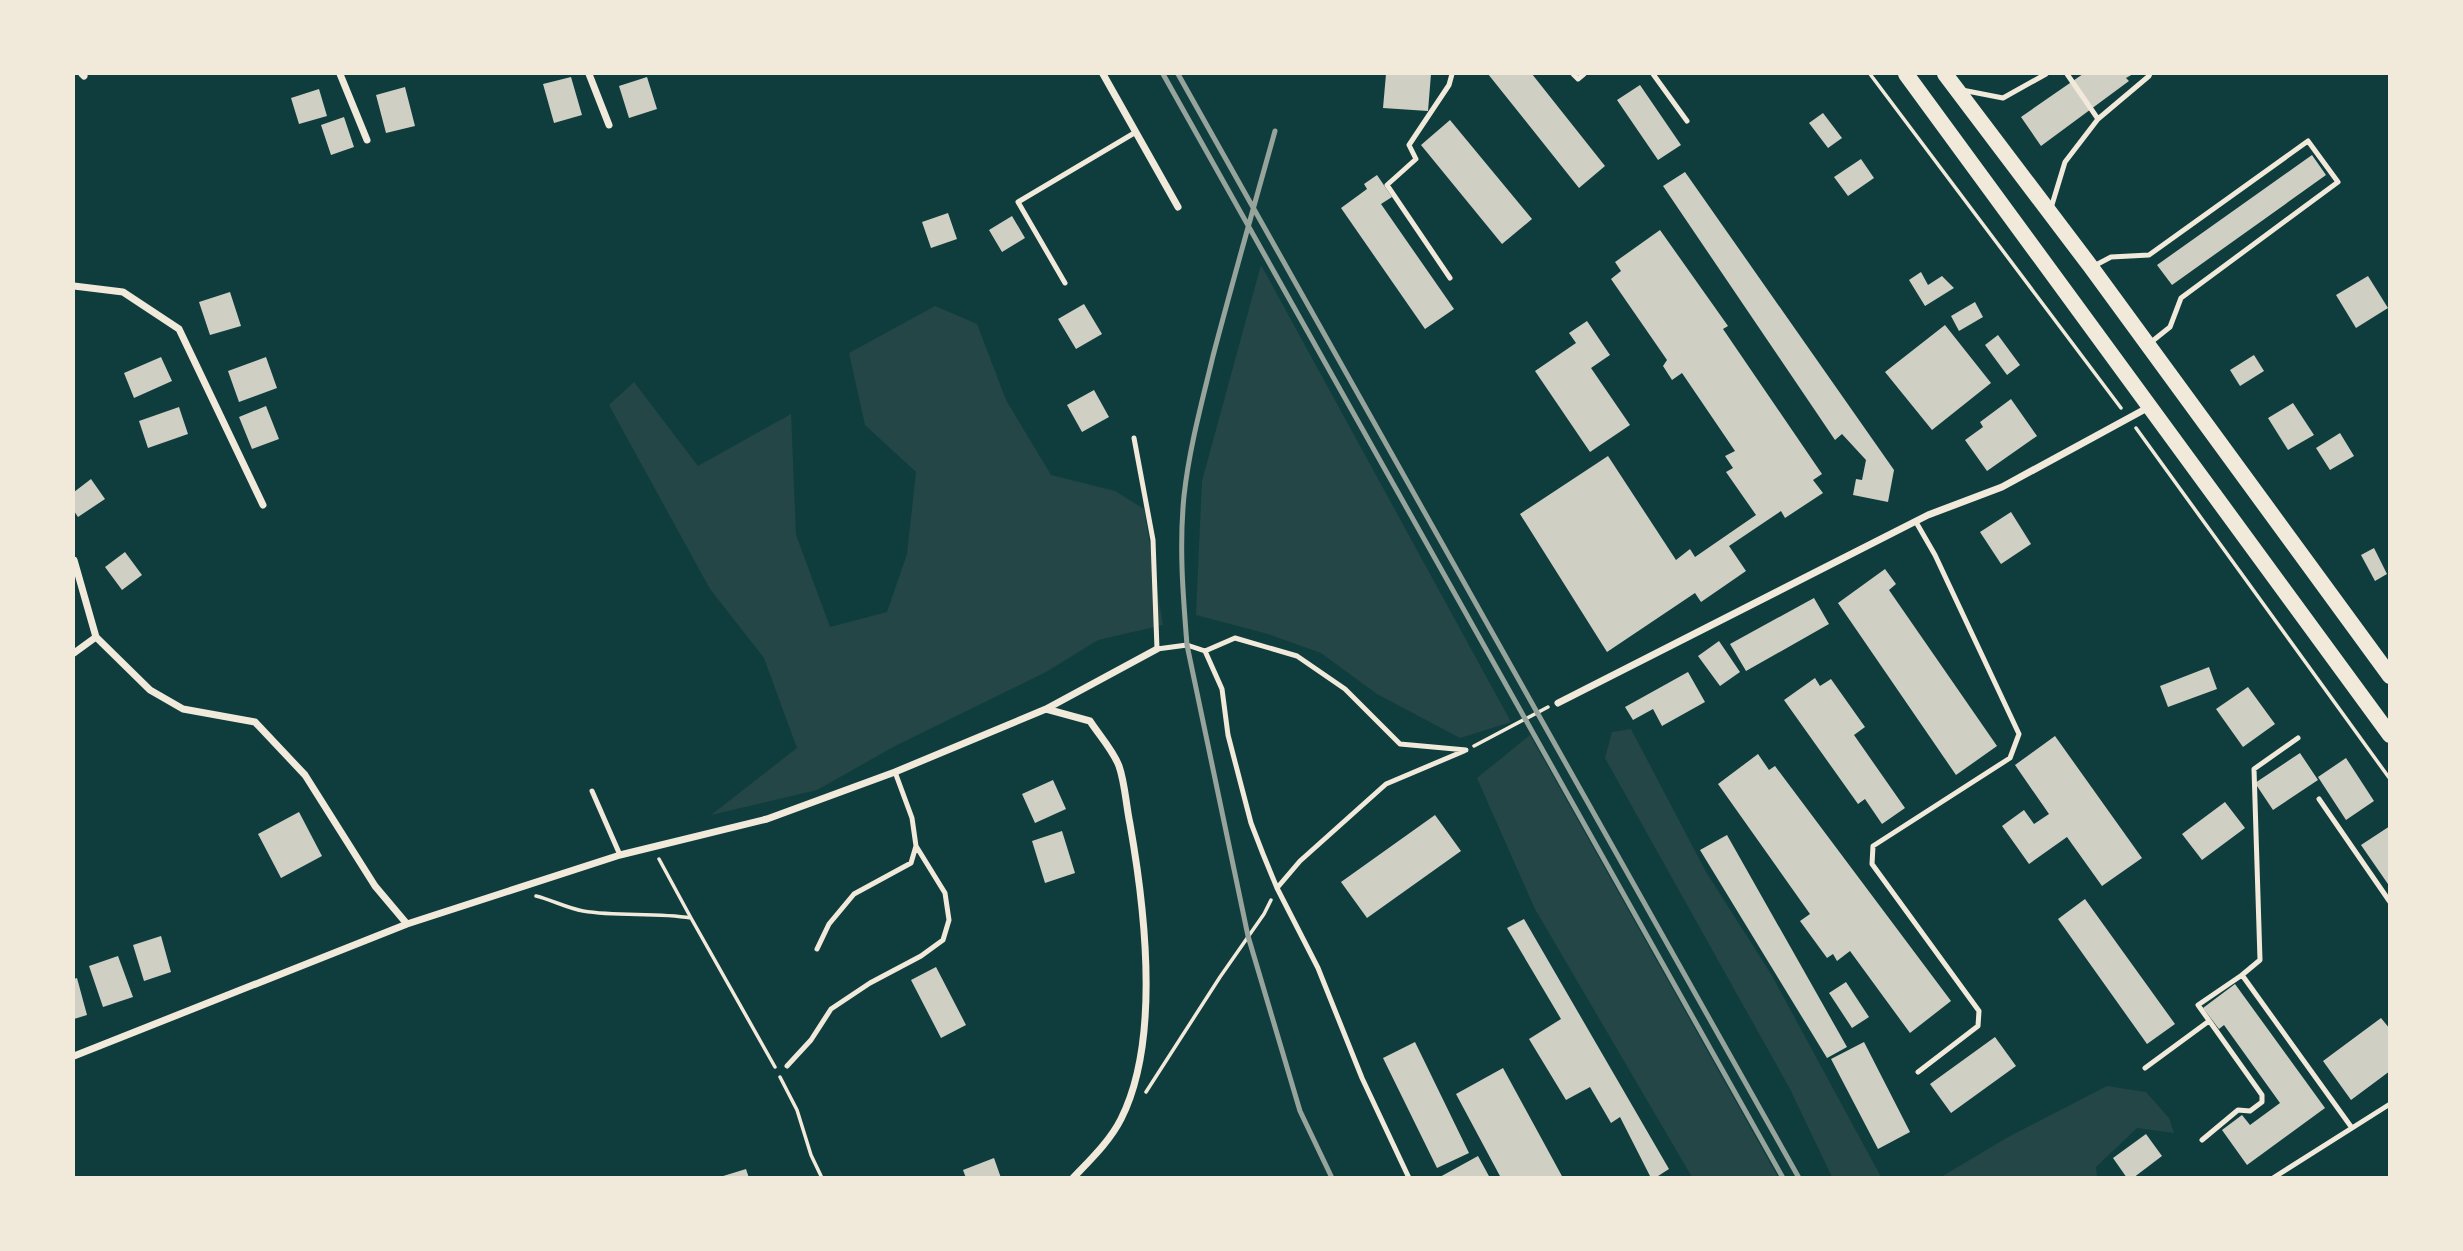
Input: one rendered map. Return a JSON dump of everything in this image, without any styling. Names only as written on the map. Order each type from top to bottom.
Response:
[{"type":"main road","points":[[1906,74],[2389,735]]},
{"type":"main road","points":[[1945,74],[2091,267],[2389,676]]},
{"type":"street","points":[[340,74],[367,140]]},
{"type":"street","points":[[589,74],[609,125]]},
{"type":"street","points":[[1103,74],[1178,207]]},
{"type":"street","points":[[74,286],[123,292],[178,329],[263,505]]},
{"type":"street","points":[[1558,703],[1916,522],[2002,486],[2150,407]]},
{"type":"street","points":[[74,560],[96,637],[150,690],[183,709],[255,722],[305,775],[374,886],[407,924]]},
{"type":"street","points":[[74,653],[96,637]]},
{"type":"street","points":[[74,1056],[407,924],[620,855],[767,819],[895,772],[1045,709],[1157,649]]},
{"type":"street","points":[[1045,709],[1090,720],[1119,765],[1139,876],[1145,944],[1146,1011],[1137,1074],[1121,1120],[1098,1152],[1073,1178]]},
{"type":"lane","points":[[1450,278],[1387,184],[1416,159],[1409,145],[1450,85],[1452,74]]},
{"type":"lane","points":[[1573,74],[1577,79],[1584,74]]},
{"type":"lane","points":[[1653,74],[1686,121]]},
{"type":"lane","points":[[1957,89],[2003,98],[2046,74]]},
{"type":"lane","points":[[2067,74],[2098,119]]},
{"type":"lane","points":[[2049,214],[2065,162],[2098,119],[2150,74]]},
{"type":"lane","points":[[1065,284],[1018,202],[1136,132]]},
{"type":"lane","points":[[2091,267],[2111,257],[2149,255],[2308,141],[2338,182],[2181,298],[2170,327],[2148,345]]},
{"type":"lane","points":[[1134,438],[1153,540],[1157,649],[1187,645],[1205,651],[1235,638],[1297,656],[1345,689],[1400,744],[1466,750]]},
{"type":"lane","points":[[1916,522],[2019,734],[2010,758],[1873,846],[1872,864],[1979,1011],[1979,1026],[1917,1072]]},
{"type":"lane","points":[[1205,651],[1222,689],[1228,735],[1251,823],[1277,888],[1318,968],[1362,1078],[1409,1178]]},
{"type":"lane","points":[[2202,1140],[2238,1110],[2250,1111],[2262,1102],[2262,1095],[2198,1005],[2260,960],[2254,769],[2298,738]]},
{"type":"lane","points":[[1277,888],[1300,861],[1386,784],[1466,750]]},
{"type":"lane","points":[[787,1066],[811,1041],[831,1009],[943,940],[948,920],[945,893],[916,846],[912,818],[895,772]]},
{"type":"lane","points":[[592,791],[620,855]]},
{"type":"lane","points":[[2319,799],[2389,902]]},
{"type":"lane","points":[[817,949],[829,924],[854,894],[911,863],[916,846]]},
{"type":"lane","points":[[2242,975],[2352,1128]]},
{"type":"lane","points":[[2145,1068],[2209,1021]]},
{"type":"lane","points":[[2273,1178],[2389,1104]]},
{"type":"path","points":[[1466,750],[1558,703]]},
{"type":"path","points":[[653,848],[797,1110],[811,1155],[822,1178]]},
{"type":"path","points":[[516,888],[580,911],[624,916],[662,914],[691,918]]},
{"type":"path","points":[[1142,1096],[1264,914],[1277,888]]},
{"type":"shaded area","points":[[1261,265],[1511,722],[1460,738],[1377,694],[1321,653],[1268,634],[1196,615],[1202,481]]},
{"type":"shaded area","points":[[935,306],[977,324],[1006,400],[1051,475],[1115,491],[1144,509],[1163,625],[1098,640],[1046,672],[895,746],[817,790],[711,815],[797,748],[764,658],[710,589],[609,405],[634,382],[698,466],[791,414],[796,535],[830,627],[887,612],[907,554],[916,472],[865,425],[849,353]]},
{"type":"shaded area","points":[[1631,729],[1706,872],[1771,974],[1881,1177],[1832,1177],[1790,1089],[1605,758],[1612,732]]},
{"type":"shaded area","points":[[1530,735],[1778,1177],[1692,1177],[1535,909],[1477,778]]},
{"type":"shaded area","points":[[2107,1086],[2146,1092],[2169,1118],[2174,1133],[2137,1128],[2096,1167],[2097,1177],[1941,1177],[2010,1136]]},
{"type":"building","points":[[1386,74],[1431,74],[1428,111],[1383,108]]},
{"type":"building","points":[[1488,74],[1532,74],[1605,166],[1579,188]]},
{"type":"building","points":[[2083,74],[2133,74],[2126,78],[2129,81],[2041,146],[2021,117]]},
{"type":"building","points":[[571,77],[582,115],[554,123],[543,84]]},
{"type":"building","points":[[647,77],[657,109],[629,118],[619,86]]},
{"type":"building","points":[[1640,85],[1681,145],[1658,160],[1617,100]]},
{"type":"building","points":[[405,87],[415,126],[386,133],[376,95]]},
{"type":"building","points":[[319,89],[327,116],[299,124],[291,98]]},
{"type":"building","points":[[1823,113],[1842,138],[1828,148],[1809,123]]},
{"type":"building","points":[[344,117],[354,147],[331,155],[321,125]]},
{"type":"building","points":[[1450,120],[1532,219],[1502,244],[1421,145]]},
{"type":"building","points":[[2312,155],[2326,175],[2172,285],[2157,265]]},
{"type":"building","points":[[1861,159],[1874,178],[1848,196],[1834,177]]},
{"type":"building","points":[[1685,172],[1894,470],[1888,502],[1853,495],[1856,479],[1862,480],[1866,460],[1842,434],[1835,440],[1663,186]]},
{"type":"building","points":[[1377,175],[1392,197],[1381,204],[1454,309],[1425,329],[1341,208],[1367,189],[1364,184]]},
{"type":"building","points":[[948,213],[957,239],[931,248],[922,222]]},
{"type":"building","points":[[1012,216],[1025,238],[1002,252],[989,230]]},
{"type":"building","points":[[1660,230],[1728,326],[1723,329],[1822,474],[1813,480],[1823,493],[1785,518],[1781,511],[1729,546],[1746,571],[1701,602],[1695,593],[1607,652],[1520,514],[1608,456],[1676,560],[1690,549],[1695,557],[1756,515],[1726,472],[1733,468],[1725,456],[1735,451],[1682,373],[1672,380],[1663,366],[1667,360],[1611,279],[1621,271],[1615,262]]},
{"type":"building","points":[[1921,272],[1928,285],[1942,276],[1954,288],[1925,306],[1909,280]]},
{"type":"building","points":[[2368,276],[2388,308],[2356,328],[2336,295]]},
{"type":"building","points":[[230,292],[241,326],[210,335],[199,302]]},
{"type":"building","points":[[1975,302],[1983,317],[1959,331],[1951,316]]},
{"type":"building","points":[[1084,304],[1102,334],[1076,349],[1058,319]]},
{"type":"building","points":[[1587,321],[1610,355],[1591,368],[1630,425],[1590,452],[1535,371],[1576,343],[1569,333]]},
{"type":"building","points":[[1945,325],[1991,383],[1932,430],[1885,372]]},
{"type":"building","points":[[1998,335],[2020,365],[2007,375],[1985,345]]},
{"type":"building","points":[[2254,355],[2264,371],[2240,386],[2230,370]]},
{"type":"building","points":[[161,357],[172,381],[134,398],[124,373]]},
{"type":"building","points":[[266,357],[277,388],[239,402],[228,371]]},
{"type":"building","points":[[1094,390],[1109,417],[1082,432],[1067,405]]},
{"type":"building","points":[[2011,399],[2037,436],[1987,471],[1965,440],[1983,427],[1980,422]]},
{"type":"building","points":[[2293,403],[2314,435],[2288,450],[2268,418]]},
{"type":"building","points":[[266,406],[279,439],[252,449],[239,417]]},
{"type":"building","points":[[179,407],[188,434],[148,448],[139,421]]},
{"type":"building","points":[[2340,433],[2354,456],[2330,470],[2316,448]]},
{"type":"building","points":[[91,479],[105,499],[78,517],[74,511],[74,492]]},
{"type":"building","points":[[2011,512],[2031,544],[2001,564],[1980,532]]},
{"type":"building","points":[[2374,548],[2387,574],[2375,581],[2361,555]]},
{"type":"building","points":[[125,552],[142,575],[122,590],[105,567]]},
{"type":"building","points":[[1885,569],[1896,584],[1889,590],[1997,746],[1956,775],[1838,603]]},
{"type":"building","points":[[1814,598],[1829,624],[1746,671],[1730,644]]},
{"type":"building","points":[[1719,641],[1740,672],[1720,686],[1698,656]]},
{"type":"building","points":[[2209,667],[2217,689],[2168,707],[2160,686]]},
{"type":"building","points":[[1688,672],[1705,702],[1662,726],[1653,709],[1633,720],[1625,707]]},
{"type":"building","points":[[1815,678],[1820,686],[1831,679],[1865,727],[1854,735],[1905,808],[1882,824],[1865,799],[1858,804],[1784,700]]},
{"type":"building","points":[[2248,687],[2275,724],[2243,747],[2216,709]]},
{"type":"building","points":[[2055,736],[2142,858],[2102,886],[2067,837],[2029,864],[2002,826],[2024,810],[2034,824],[2049,814],[2015,765]]},
{"type":"building","points":[[2300,753],[2318,780],[2273,810],[2255,783]]},
{"type":"building","points":[[1758,754],[1769,770],[1775,766],[1951,1001],[1910,1033],[1850,951],[1837,961],[1833,954],[1827,958],[1800,921],[1810,914],[1718,784]]},
{"type":"building","points":[[2346,758],[2374,801],[2346,820],[2318,777]]},
{"type":"building","points":[[1053,780],[1066,809],[1035,823],[1022,794]]},
{"type":"building","points":[[2225,802],[2245,828],[2202,860],[2182,834]]},
{"type":"building","points":[[299,812],[322,856],[281,878],[258,834]]},
{"type":"building","points":[[1435,815],[1461,851],[1367,918],[1341,882]]},
{"type":"building","points":[[2390,826],[2390,887],[2361,845]]},
{"type":"building","points":[[1062,831],[1075,873],[1045,883],[1032,841]]},
{"type":"building","points":[[1727,835],[1847,1047],[1827,1058],[1700,850]]},
{"type":"building","points":[[2085,899],[2175,1024],[2147,1044],[2058,919]]},
{"type":"building","points":[[1524,919],[1669,1169],[1655,1178],[1651,1178],[1620,1117],[1611,1123],[1590,1087],[1566,1100],[1529,1039],[1561,1019],[1507,928]]},
{"type":"building","points":[[161,936],[171,972],[144,981],[133,945]]},
{"type":"building","points":[[118,956],[133,997],[103,1007],[89,966]]},
{"type":"building","points":[[936,967],[966,1025],[941,1038],[911,980]]},
{"type":"building","points":[[77,978],[87,1015],[74,1019],[74,979]]},
{"type":"building","points":[[1846,982],[1869,1017],[1852,1028],[1829,993]]},
{"type":"building","points":[[2235,984],[2325,1108],[2247,1165],[2222,1130],[2242,1115],[2250,1125],[2280,1103],[2224,1025],[2219,1029],[2203,1008]]},
{"type":"building","points":[[2381,1018],[2390,1029],[2390,1071],[2351,1100],[2323,1061]]},
{"type":"building","points":[[1995,1037],[2016,1066],[1951,1113],[1930,1084]]},
{"type":"building","points":[[1415,1042],[1469,1153],[1437,1168],[1383,1058]]},
{"type":"building","points":[[1864,1042],[1910,1132],[1878,1149],[1831,1059]]},
{"type":"building","points":[[1503,1068],[1563,1178],[1501,1178],[1456,1094]]},
{"type":"building","points":[[2146,1134],[2162,1156],[2133,1178],[2127,1178],[2113,1158]]},
{"type":"building","points":[[1478,1156],[1490,1178],[1438,1178]]},
{"type":"building","points":[[994,1158],[1001,1178],[966,1178],[963,1170]]},
{"type":"building","points":[[746,1169],[749,1178],[720,1178],[720,1177]]},
{"type":"railway","points":[[1163,74],[1783,1178]]},
{"type":"railway","points":[[1178,74],[1799,1178]]},
{"type":"railway","points":[[1275,131],[1192,443],[1183,515],[1183,589],[1187,645],[1248,936],[1300,1111],[1332,1178]]}]
